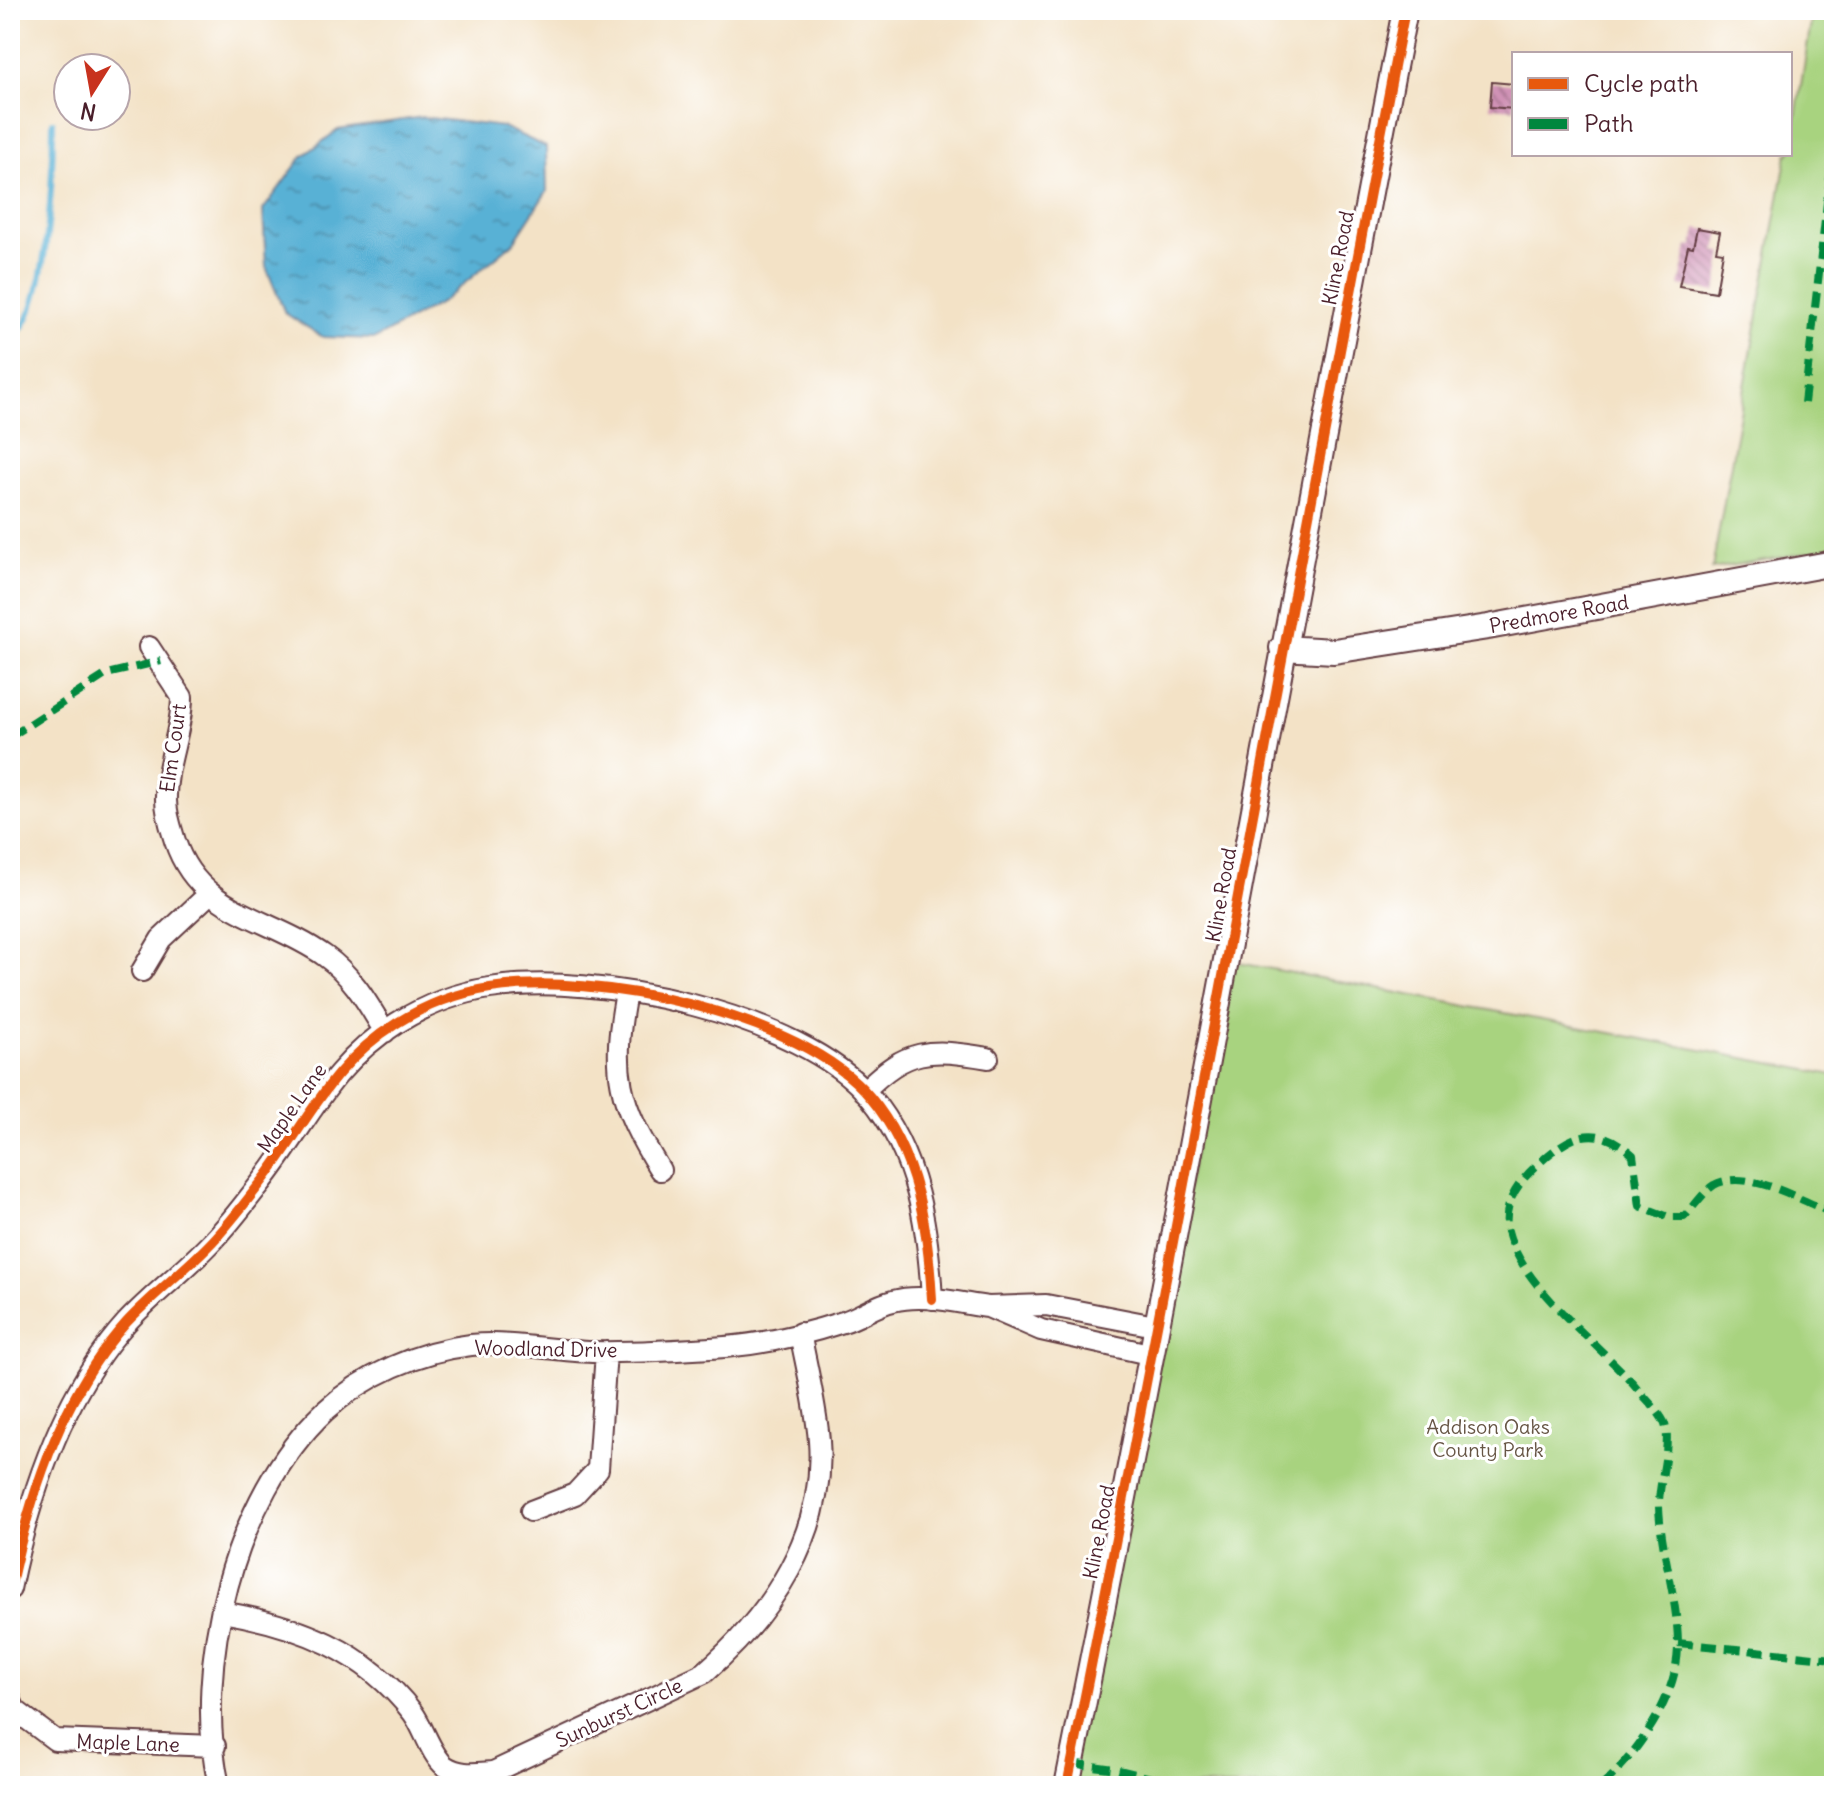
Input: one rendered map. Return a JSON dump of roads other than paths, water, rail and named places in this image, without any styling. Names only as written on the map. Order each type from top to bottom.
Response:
[{"type":"street","name":"Kline Road","points":[[1067,1786],[1149,1354],[1224,984],[1282,648],[1405,10]]},
{"type":"street","name":"Predmore Road","points":[[1282,648],[1334,651],[1488,627],[1834,563]]},
{"type":"street","name":"Elm Court","points":[[149,647],[182,697],[165,799],[169,823],[187,872],[208,895],[297,938],[328,958],[359,987],[385,1032]]},
{"type":"street","points":[[142,971],[161,939],[208,895]]},
{"type":"street","name":"Maple Lane","points":[[10,1589],[20,1541],[41,1478],[76,1399],[100,1356],[125,1324],[209,1246],[237,1213],[268,1174],[332,1077],[385,1032],[444,999],[492,987],[559,984],[626,993],[754,1022],[836,1067],[864,1091],[896,1137],[921,1201],[932,1299]]},
{"type":"street","points":[[626,993],[616,1064],[637,1132],[660,1170]]},
{"type":"street","points":[[864,1091],[888,1067],[911,1055],[942,1051],[988,1058]]},
{"type":"street","name":"Woodland Drive","points":[[219,1786],[215,1746],[215,1645],[222,1612],[249,1528],[276,1471],[326,1410],[377,1374],[420,1356],[473,1345],[606,1352],[727,1347],[843,1322],[894,1301],[932,1299],[988,1307],[1046,1305],[1155,1326]]},
{"type":"street","name":"Woodland Drive","points":[[988,1307],[1041,1330],[1149,1354]]},
{"type":"street","name":"Sunburst Circle","points":[[222,1612],[308,1632],[360,1662],[386,1682],[414,1714],[454,1779],[493,1772],[704,1673],[728,1652],[782,1587],[807,1536],[819,1444],[800,1333]]},
{"type":"street","points":[[531,1511],[575,1494],[598,1469],[606,1352]]},
{"type":"street","name":"Maple Lane","points":[[10,1699],[15,1710],[55,1740],[215,1746]]},
{"type":"water","points":[[422,117],[503,127],[546,147],[547,191],[513,243],[442,302],[375,339],[323,337],[285,313],[266,267],[263,210],[302,157],[338,130]]},
{"type":"waterway","points":[[10,338],[23,326],[34,303],[41,273],[50,204],[53,132]]},
{"type":"park label","name":"Addison Oaks County Park","points":[[1488,1438]]}]
